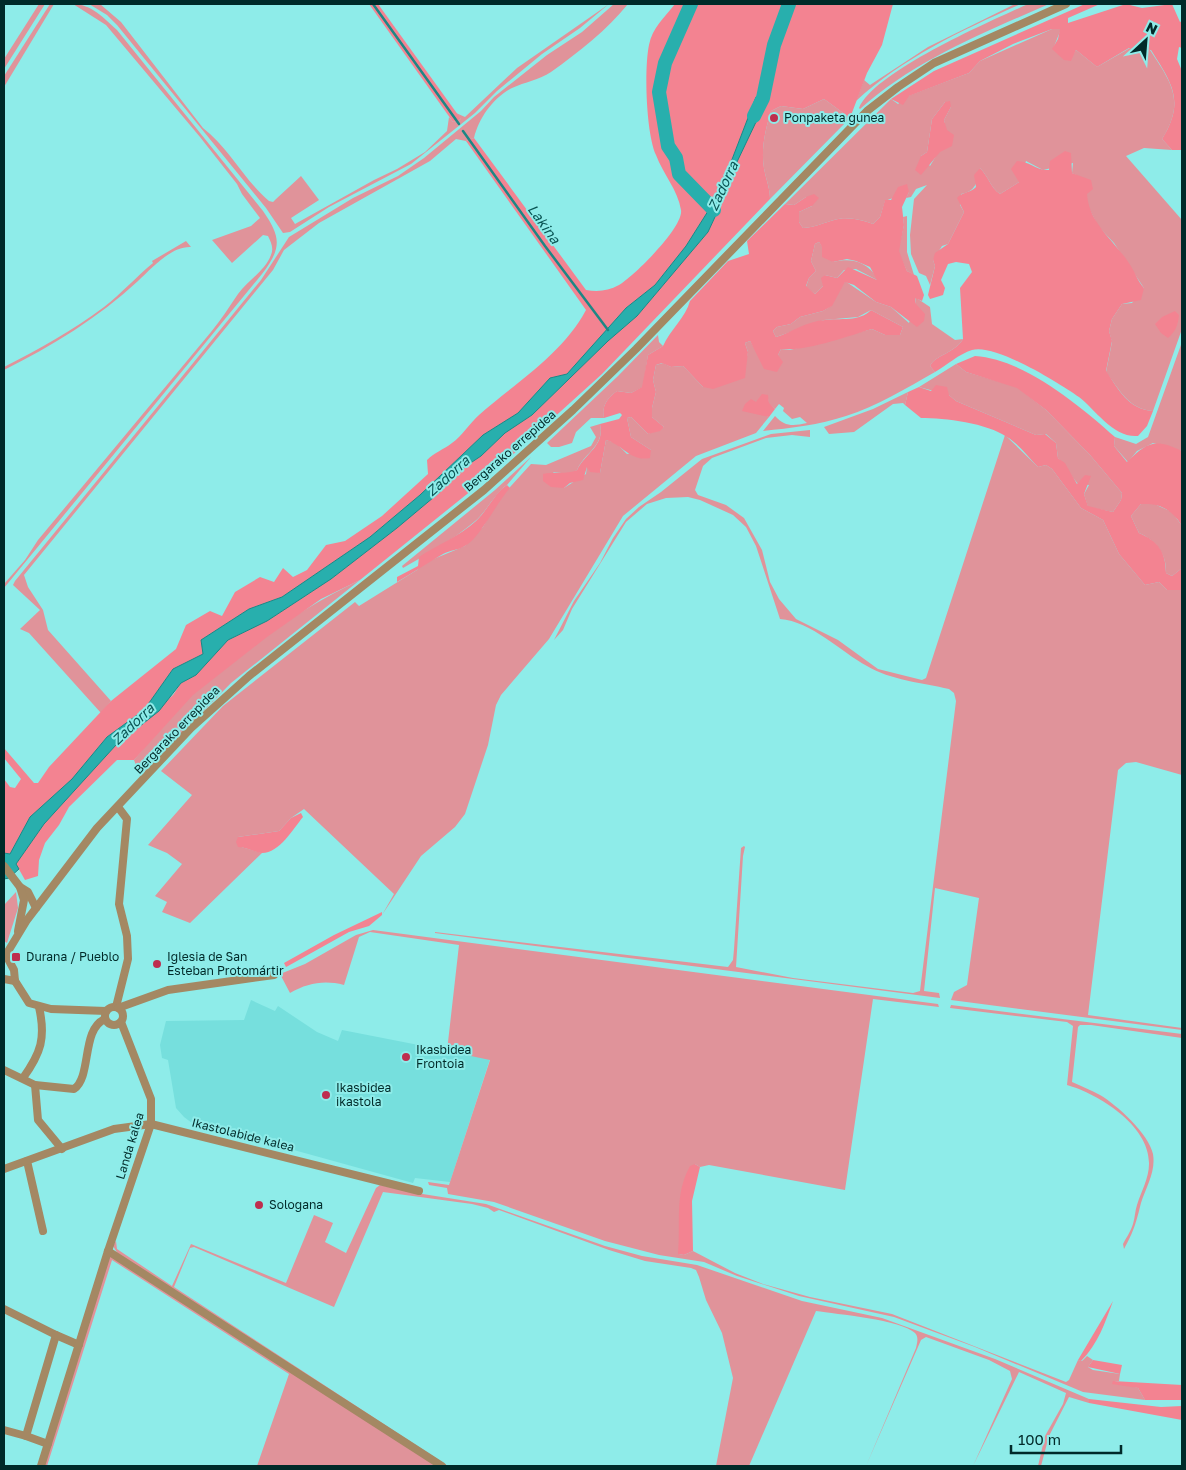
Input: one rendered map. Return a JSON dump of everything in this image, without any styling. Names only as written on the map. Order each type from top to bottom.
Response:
[{"type":"street","name":"Bergarako errepidea","points":[[5,956],[36,908],[96,828],[220,700],[484,490],[574,410],[636,349],[867,111],[898,86],[934,63],[1066,4]]},
{"type":"street","points":[[117,1008],[128,958],[127,936],[119,904],[127,819],[118,807]]},
{"type":"street","points":[[4,866],[36,908]]},
{"type":"street","points":[[27,897],[40,896],[50,890]]},
{"type":"street","points":[[18,934],[27,897]]},
{"type":"street","points":[[5,956],[14,970],[15,981],[29,1002],[39,1007],[105,1015]]},
{"type":"street","points":[[5,1073],[23,1078],[35,1085],[69,1090],[78,1087],[81,1082],[88,1047],[98,1024],[110,1007],[117,1008],[168,990],[274,975]]},
{"type":"street","points":[[4,979],[15,981]]},
{"type":"street","points":[[23,1078],[35,1061],[40,1046],[44,1027],[39,1007]]},
{"type":"street","points":[[105,1015],[111,1025],[117,1025],[121,1022],[123,1015],[117,1008]]},
{"type":"street","name":"Landa kalea","points":[[41,1466],[108,1251],[151,1124],[151,1099],[121,1022]]},
{"type":"street","points":[[35,1085],[38,1120],[62,1149]]},
{"type":"street","name":"Ikastolabide kalea","points":[[4,1169],[114,1129],[151,1124],[420,1191]]},
{"type":"street","points":[[27,1161],[43,1231]]},
{"type":"street","points":[[108,1251],[442,1466]]},
{"type":"street","points":[[4,1309],[79,1345]]},
{"type":"street","points":[[26,1436],[56,1335]]},
{"type":"street","points":[[4,1430],[48,1444]]},
{"type":"shaded area","points":[[39,4],[45,4],[4,69],[4,59]]},
{"type":"shaded area","points":[[50,4],[54,4],[4,87],[4,76]]},
{"type":"shaded area","points":[[73,4],[86,6],[102,16],[117,30],[263,211],[273,228],[277,242],[273,257],[262,274],[4,588],[4,584],[25,560],[38,540],[211,332],[242,289],[265,266],[272,250],[268,236],[263,235],[232,263],[212,240],[251,226],[260,218],[237,184],[200,137],[106,25]]},
{"type":"shaded area","points":[[89,4],[100,4],[121,22],[203,128],[221,145],[252,184],[269,201],[273,202],[301,176],[319,200],[291,218],[295,224],[425,152],[447,131],[449,117],[453,122],[461,119],[456,113],[465,117],[517,68],[609,4],[580,28],[542,54],[497,91],[475,113],[411,164],[329,207],[290,232],[283,233],[266,208],[117,25],[107,15]]},
{"type":"shaded area","points":[[369,4],[378,4],[461,119],[453,122]]},
{"type":"shaded area","points":[[614,4],[628,4],[611,23],[572,57],[542,77],[512,88],[499,97],[483,116],[474,138],[466,141],[456,139],[430,161],[319,223],[284,250],[273,270],[24,575],[28,587],[43,610],[48,630],[111,701],[101,713],[29,633],[20,629],[40,610],[13,585],[15,581],[261,280],[289,237],[353,198],[398,176],[424,158],[481,111],[494,97],[547,55],[582,32]]},
{"type":"shaded area","points":[[675,4],[893,4],[882,45],[867,73],[850,118],[824,99],[803,109],[781,106],[771,111],[763,149],[770,199],[602,374],[487,478],[360,580],[321,599],[267,637],[193,695],[134,760],[117,760],[69,807],[59,825],[45,843],[39,860],[38,876],[25,880],[16,864],[44,824],[116,745],[130,735],[173,695],[181,683],[196,675],[228,640],[267,621],[331,579],[440,492],[454,474],[481,456],[505,433],[532,415],[608,341],[637,316],[708,232],[721,204],[726,185],[766,101],[756,97],[731,162],[710,208],[686,246],[655,285],[626,308],[567,374],[550,378],[518,413],[483,435],[420,495],[370,537],[282,597],[249,609],[201,640],[203,654],[173,669],[144,710],[107,737],[72,779],[30,817],[10,854],[4,853],[4,779],[10,787],[15,788],[21,779],[4,758],[4,748],[34,783],[38,783],[49,767],[111,701],[176,649],[186,625],[210,611],[222,616],[235,592],[260,577],[274,582],[283,568],[293,577],[307,570],[326,545],[345,541],[382,516],[428,474],[427,460],[456,440],[479,415],[551,355],[576,326],[586,310],[466,141],[474,138],[586,290],[611,289],[619,285],[646,262],[675,228],[680,218],[681,210],[674,189],[659,162],[650,132],[647,101],[647,56],[653,33]]},
{"type":"shaded area","points":[[1015,4],[1021,4],[956,35],[914,58],[874,85],[856,101],[864,80],[870,85],[928,47]]},
{"type":"shaded area","points":[[1028,4],[1049,4],[950,49],[903,76],[859,108],[869,94],[909,64],[962,35]]},
{"type":"shaded area","points":[[1085,4],[1100,4],[1068,18],[1068,23],[1126,4],[1142,8],[1172,4],[1180,22],[1182,21],[1182,48],[1179,47],[1177,59],[1182,71],[1182,150],[1172,150],[1162,139],[1173,114],[1173,92],[1165,72],[1151,50],[1129,48],[1097,67],[1076,50],[1071,61],[1064,60],[1052,49],[1058,39],[1060,29],[1052,29],[1013,44],[980,61],[969,73],[909,96],[903,105],[891,99],[934,71]]},
{"type":"shaded area","points":[[1052,29],[1061,29],[1053,49],[1073,55],[1076,50],[1097,67],[1130,48],[1150,50],[1169,82],[1173,92],[1173,114],[1162,139],[1172,150],[1144,148],[1126,156],[1182,220],[1182,329],[1153,411],[1137,407],[1131,403],[1120,392],[1106,372],[1112,342],[1109,331],[1112,319],[1122,304],[1132,303],[1144,288],[1114,243],[1098,226],[1088,206],[1082,178],[1072,173],[1073,163],[1043,170],[1026,161],[1019,182],[1000,194],[980,168],[975,186],[970,191],[961,194],[960,205],[964,212],[948,244],[942,246],[933,260],[935,266],[930,285],[926,276],[919,273],[911,254],[910,235],[914,199],[927,185],[916,189],[911,197],[906,198],[909,192],[885,201],[880,217],[873,224],[844,218],[803,228],[799,222],[799,212],[812,206],[806,197],[794,205],[785,204],[891,99],[898,104],[908,96],[969,73],[980,61]],"holes":[[[945,102],[951,107],[944,120],[944,139],[930,166],[921,156],[927,152],[932,119]]]},
{"type":"shaded area","points":[[824,99],[850,118],[770,199],[763,149],[771,111],[781,106],[803,109]]},
{"type":"shaded area","points":[[950,101],[951,107],[944,120],[947,130],[954,135],[952,146],[940,152],[921,175],[915,170],[921,156],[927,152],[932,119],[945,102]]},
{"type":"shaded area","points":[[1065,151],[1071,153],[1072,173],[1091,180],[1093,189],[1087,194],[1093,215],[1126,259],[1144,288],[1141,300],[1122,304],[1112,319],[1109,331],[1112,341],[1106,371],[1125,397],[1137,407],[1153,411],[1147,426],[1138,436],[1121,433],[1070,391],[1027,366],[996,352],[982,349],[972,350],[935,372],[930,366],[936,359],[955,348],[963,339],[960,288],[972,272],[969,264],[956,262],[948,264],[941,280],[945,288],[943,295],[930,299],[928,295],[935,266],[933,260],[935,253],[948,244],[964,212],[957,198],[976,187],[974,175],[980,168],[1000,194],[1019,182],[1011,169],[1017,161],[1049,170],[1050,161]]},
{"type":"shaded area","points":[[907,184],[909,192],[902,207],[904,225],[899,251],[907,271],[917,276],[924,295],[922,301],[915,298],[916,304],[925,314],[924,321],[917,327],[891,307],[876,302],[854,285],[845,282],[832,306],[823,311],[800,317],[791,324],[777,327],[773,331],[776,337],[812,322],[855,318],[871,310],[903,327],[900,335],[885,335],[872,329],[814,346],[781,349],[778,355],[783,362],[777,372],[764,369],[750,341],[745,343],[748,352],[745,378],[713,389],[703,387],[683,366],[671,367],[662,363],[656,365],[653,380],[656,392],[652,417],[664,427],[660,431],[648,434],[631,417],[627,418],[631,437],[651,450],[650,458],[637,458],[606,440],[600,473],[590,472],[587,467],[583,480],[570,483],[564,488],[551,487],[543,481],[543,474],[577,470],[600,438],[600,424],[619,419],[622,415],[620,413],[604,418],[604,406],[608,399],[617,391],[631,393],[642,387],[648,355],[663,346],[685,313],[690,301],[728,261],[749,254],[747,241],[785,204],[794,205],[814,194],[819,198],[812,206],[799,212],[799,222],[803,228],[844,218],[873,224],[880,217],[885,200],[891,200],[898,187]],"holes":[[[819,242],[822,247],[822,257],[833,262],[847,259],[856,261],[870,267],[877,280],[848,267],[837,278],[825,275],[821,278],[823,286],[815,294],[806,286],[809,278],[816,271],[811,261],[815,244]]]},
{"type":"shaded area","points":[[907,216],[907,252],[914,275],[907,271],[898,251],[904,225],[903,217]]},
{"type":"shaded area","points":[[186,241],[191,247],[176,250],[162,259],[123,294],[91,319],[40,351],[4,370],[4,367],[92,316],[153,263],[152,261]]},
{"type":"shaded area","points":[[819,242],[833,262],[846,260],[863,264],[873,272],[877,280],[856,269],[844,270],[837,278],[825,275],[823,286],[815,294],[806,287],[809,278],[816,271],[811,261],[815,244]]},
{"type":"shaded area","points":[[845,281],[876,302],[891,307],[909,323],[916,303],[915,297],[930,307],[932,324],[955,340],[963,339],[955,348],[933,362],[930,366],[935,372],[880,402],[836,419],[805,426],[763,431],[775,416],[782,422],[790,425],[807,423],[800,417],[792,419],[783,411],[784,408],[779,404],[775,409],[768,403],[769,398],[764,415],[769,417],[756,433],[696,456],[623,516],[549,639],[501,695],[496,705],[488,745],[465,814],[455,827],[421,856],[382,915],[394,894],[304,809],[291,818],[279,831],[238,837],[238,846],[262,853],[190,923],[162,912],[167,902],[155,896],[182,864],[167,853],[148,845],[192,795],[161,771],[223,706],[355,602],[359,606],[417,570],[424,563],[465,546],[483,527],[500,498],[531,464],[546,465],[591,446],[596,437],[590,427],[600,424],[600,438],[577,470],[570,474],[553,472],[564,488],[586,474],[587,466],[600,473],[606,440],[616,443],[627,454],[651,450],[631,437],[627,418],[631,417],[648,434],[664,427],[652,417],[656,392],[653,380],[656,365],[663,363],[671,367],[683,366],[703,387],[745,366],[748,352],[745,343],[750,341],[759,356],[778,355],[781,349],[790,350],[872,329],[885,335],[900,335],[903,327],[871,310],[858,317],[824,320],[776,337],[773,331],[777,327],[791,324],[800,317],[823,311],[831,306]]},
{"type":"shaded area","points":[[1175,311],[1179,315],[1178,322],[1175,330],[1168,338],[1161,333],[1155,324],[1162,317]]},
{"type":"shaded area","points":[[658,335],[659,342],[663,346],[648,355],[643,387],[631,393],[617,391],[606,402],[604,418],[591,418],[576,432],[572,443],[551,447],[547,443]]},
{"type":"shaded area","points":[[1182,342],[1182,451],[1153,443],[1137,451],[1128,462],[1114,446],[1115,437],[1136,444],[1148,437]]},
{"type":"shaded area","points":[[975,356],[994,359],[1012,365],[1068,398],[1115,437],[1114,446],[1127,462],[1140,450],[1152,444],[1165,444],[1182,451],[1182,526],[1170,512],[1160,506],[1141,504],[1131,516],[1139,533],[1146,536],[1160,548],[1166,566],[1166,573],[1172,576],[1182,568],[1182,590],[1167,590],[1159,582],[1145,585],[1119,554],[1103,520],[1081,508],[1052,469],[1046,465],[1038,467],[1011,440],[999,432],[977,425],[953,420],[921,418],[905,405],[908,392],[919,387],[931,391],[936,385],[947,387],[949,395],[956,401],[1036,435],[1045,434],[1056,443],[1058,458],[1065,463],[1077,484],[1085,475],[1091,476],[1084,494],[1088,506],[1113,512],[1121,500],[1122,493],[1090,455],[1046,410],[1017,388],[966,372],[956,364]]},
{"type":"shaded area","points":[[956,364],[966,372],[1017,387],[1046,410],[1090,455],[1122,493],[1121,500],[1113,512],[1088,507],[1084,494],[1089,485],[1078,484],[1058,458],[1056,443],[1046,434],[1036,435],[956,401],[949,395],[919,387]]},
{"type":"shaded area","points":[[908,392],[905,405],[903,403],[893,404],[854,432],[829,434],[824,427],[873,409]]},
{"type":"shaded area","points":[[762,394],[768,395],[769,403],[775,409],[769,417],[742,411],[745,404],[751,399],[756,402]]},
{"type":"shaded area","points":[[810,430],[810,437],[792,435],[766,438],[712,458],[703,466],[695,490],[698,495],[726,505],[744,518],[762,550],[770,582],[779,599],[796,619],[838,640],[878,669],[922,680],[926,678],[1005,435],[1038,467],[1046,465],[1052,469],[1081,508],[1103,520],[1119,554],[1145,585],[1159,582],[1167,590],[1182,590],[1182,775],[1136,762],[1126,763],[1118,770],[1088,1015],[1182,1028],[1182,1030],[951,1000],[954,992],[967,985],[979,898],[935,888],[924,991],[939,993],[940,998],[435,933],[728,967],[733,960],[741,848],[744,846],[736,967],[793,978],[913,993],[920,991],[956,701],[954,693],[949,689],[896,678],[876,671],[803,625],[780,619],[756,546],[746,527],[733,515],[700,500],[688,497],[666,498],[647,504],[626,522],[572,609],[563,630],[554,640],[574,601],[600,563],[613,538],[626,519],[639,507],[702,459],[771,434]]},
{"type":"shaded area","points":[[531,457],[499,492],[483,513],[466,529],[403,568],[402,566],[495,490]]},
{"type":"shaded area","points":[[507,485],[510,488],[483,528],[471,542],[443,554],[397,582],[397,577],[418,566],[419,557],[456,536],[476,521],[499,491]]},
{"type":"shaded area","points":[[1152,503],[1172,512],[1182,526],[1182,568],[1172,576],[1166,573],[1165,560],[1159,548],[1151,540],[1139,533],[1131,516],[1141,504]]},
{"type":"shaded area","points":[[360,580],[231,683],[140,776],[134,760],[193,694],[231,662],[273,631],[316,603]]},
{"type":"shaded area","points":[[301,813],[303,817],[285,840],[274,849],[261,853],[238,847],[236,842],[238,837],[279,831],[291,818]]},
{"type":"shaded area","points":[[16,892],[18,908],[7,943],[4,941],[4,905]]},
{"type":"shaded area","points":[[382,912],[382,915],[369,926],[349,932],[286,967],[284,963],[334,935]]},
{"type":"shaded area","points":[[373,930],[938,1004],[939,1007],[873,999],[845,1190],[709,1165],[700,1167],[695,1164],[679,1254],[684,1255],[693,1251],[735,1273],[763,1284],[810,1297],[892,1314],[1066,1382],[1069,1380],[1078,1360],[1082,1361],[1087,1356],[1093,1360],[1088,1367],[1093,1370],[1120,1374],[1119,1381],[1113,1381],[1138,1388],[1145,1400],[1083,1392],[975,1347],[894,1317],[799,1296],[737,1276],[704,1262],[659,1255],[605,1241],[494,1202],[448,1194],[447,1188],[429,1185],[428,1182],[449,1185],[490,1060],[447,1051],[459,945],[370,932],[359,937],[344,985],[316,983],[290,993],[280,974],[305,964],[356,935]]},
{"type":"shaded area","name":"Ikasbidea ikastola","points":[[251,1000],[275,1011],[278,1006],[317,1032],[338,1041],[342,1030],[490,1059],[450,1182],[415,1178],[413,1183],[247,1137],[230,1136],[230,1133],[220,1129],[214,1132],[200,1129],[184,1117],[176,1108],[168,1060],[162,1058],[160,1045],[166,1021],[244,1020]]},
{"type":"shaded area","points":[[951,1005],[1182,1034],[1182,1038],[1091,1025],[1080,1025],[1078,1027],[1072,1082],[1100,1095],[1123,1113],[1139,1129],[1153,1154],[1154,1161],[1150,1179],[1134,1227],[1124,1249],[1123,1244],[1132,1227],[1137,1205],[1148,1174],[1147,1150],[1141,1137],[1132,1125],[1120,1114],[1093,1096],[1067,1085],[1073,1026],[1067,1022],[950,1008]]},
{"type":"shaded area","points":[[695,1164],[700,1167],[692,1201],[693,1251],[684,1255],[678,1254],[680,1198],[685,1177],[690,1166]]},
{"type":"shaded area","points":[[380,1185],[410,1192],[486,1204],[605,1246],[642,1256],[697,1265],[802,1301],[882,1318],[995,1359],[1089,1399],[1089,1403],[1069,1397],[1049,1436],[1041,1466],[1038,1466],[1045,1436],[1063,1404],[1066,1393],[1019,1372],[973,1466],[1012,1379],[1010,1371],[989,1360],[926,1337],[921,1340],[866,1466],[916,1348],[917,1336],[908,1328],[883,1321],[816,1311],[749,1466],[716,1466],[733,1378],[722,1333],[706,1300],[696,1270],[645,1261],[499,1210],[494,1212],[488,1208],[472,1204],[383,1192],[334,1307],[194,1247],[190,1248],[174,1287],[448,1466],[444,1466],[118,1254],[113,1246],[116,1241],[117,1249],[172,1286],[191,1244],[286,1283],[314,1215],[333,1223],[325,1242],[346,1253],[376,1188]]},
{"type":"shaded area","points":[[113,1256],[437,1466],[257,1466],[289,1374],[112,1260],[47,1466],[44,1466],[108,1258]]},
{"type":"shaded area","points":[[1113,1301],[1096,1340],[1081,1361],[1078,1360]]},
{"type":"shaded area","points":[[1093,1360],[1122,1365],[1120,1374],[1088,1367]]},
{"type":"shaded area","points":[[1113,1381],[1182,1385],[1182,1400],[1145,1400],[1138,1388],[1112,1384]]},
{"type":"shaded area","points":[[1089,1399],[1161,1407],[1182,1406],[1182,1420],[1089,1403]]},
{"type":"water","points":[[756,97],[766,101],[726,185],[721,204],[708,232],[637,316],[608,341],[532,415],[505,433],[481,456],[454,474],[440,492],[397,528],[331,579],[267,621],[228,640],[196,675],[181,683],[159,711],[116,745],[44,824],[16,864],[19,869],[9,878],[4,879],[4,853],[10,854],[30,817],[72,779],[107,737],[144,710],[173,669],[203,654],[201,640],[249,609],[282,597],[370,537],[420,495],[483,435],[518,413],[550,378],[567,374],[626,308],[655,285],[686,246],[710,208],[731,162]]},
{"type":"waterway","name":"Lakina","points":[[373,4],[459,124]]},
{"type":"waterway","points":[[691,4],[665,63],[659,92],[668,146],[676,158],[679,174],[714,210]]},
{"type":"waterway","name":"Zadorra","points":[[754,116],[763,98],[774,45],[789,4]]},
{"type":"waterway","name":"Lakina","points":[[463,131],[608,330]]},
{"type":"place","name":"Ponpaketa gunea","points":[[774,118]]},
{"type":"place","name":"Durana / Pueblo","points":[[16,957]]},
{"type":"place","name":"Iglesia de San Esteban Protomártir","points":[[157,964]]},
{"type":"place","name":"Ikasbidea Frontoia","points":[[406,1057]]},
{"type":"place","name":"Ikasbidea ikastola","points":[[326,1095]]},
{"type":"place","name":"Sologana","points":[[259,1205]]}]
